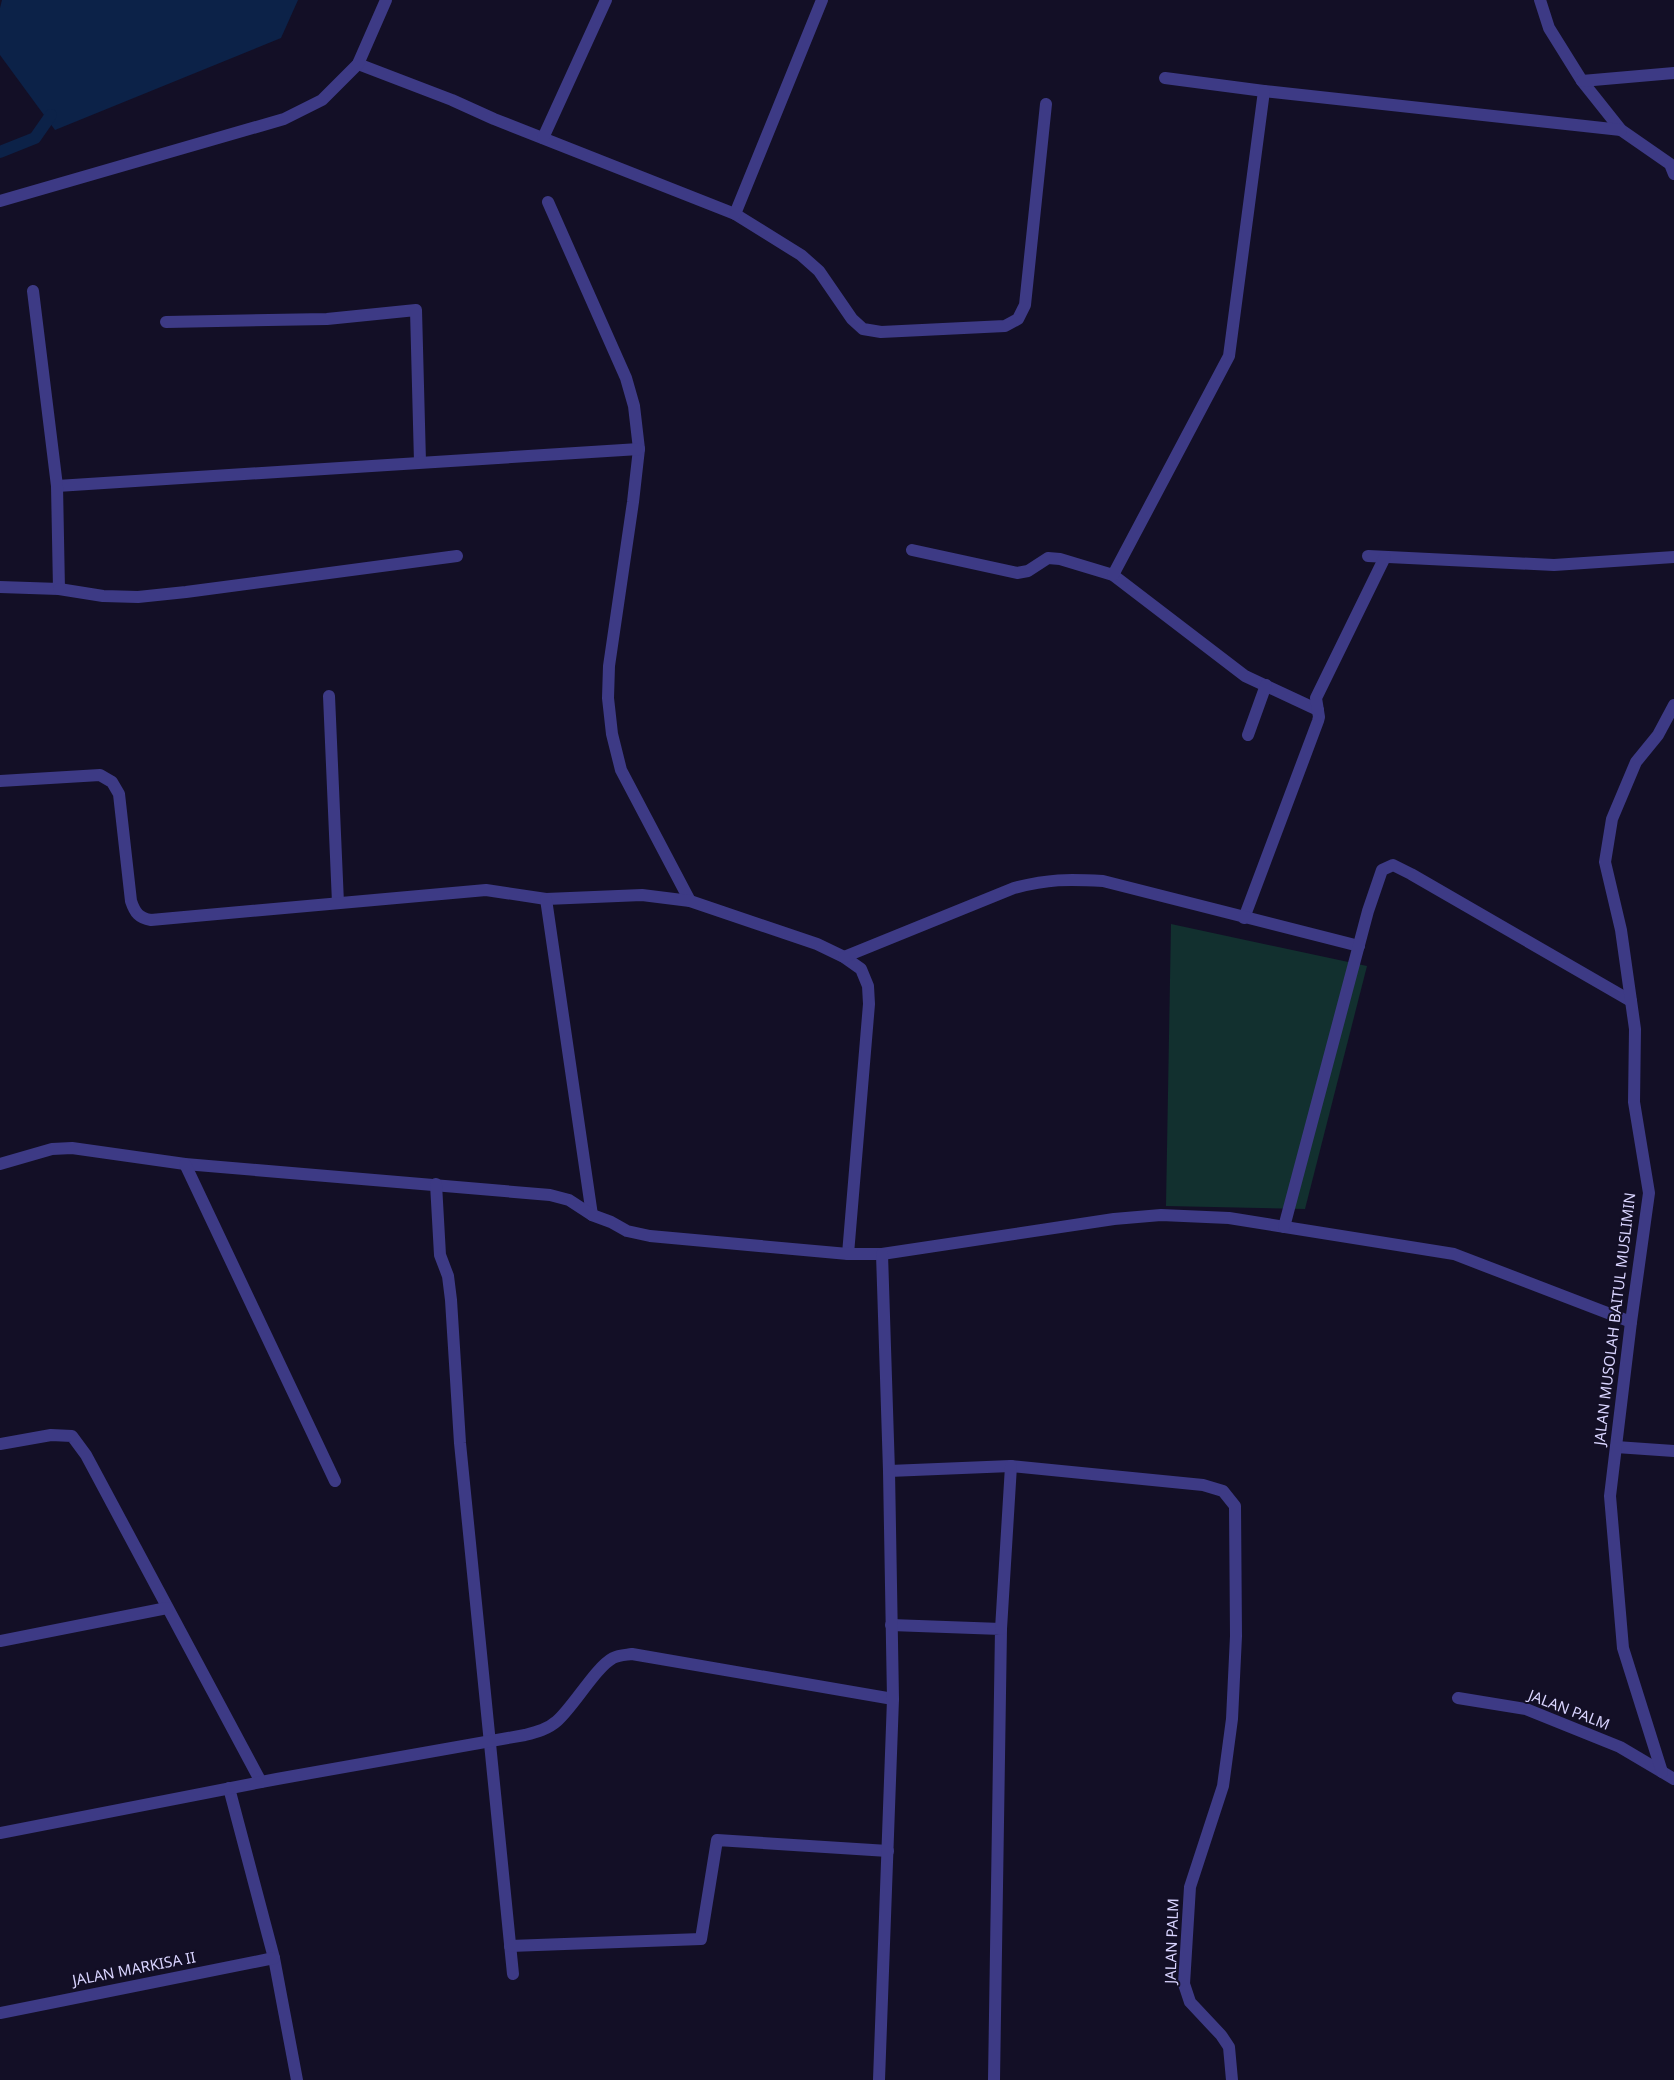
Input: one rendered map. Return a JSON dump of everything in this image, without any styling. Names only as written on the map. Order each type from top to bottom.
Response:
[{"type":"street","points":[[0,200],[284,119],[322,100],[358,64],[386,0]]},
{"type":"street","points":[[543,138],[606,0]]},
{"type":"street","points":[[735,214],[822,0]]},
{"type":"street","points":[[1540,0],[1549,28],[1582,81],[1620,130],[1670,164],[1674,174]]},
{"type":"street","points":[[358,64],[735,214],[807,260],[820,271],[852,319],[863,329],[882,332],[1005,326],[1018,319],[1025,305],[1046,104]]},
{"type":"street","points":[[1582,81],[1674,72]]},
{"type":"street","points":[[1165,78],[1264,91],[1620,130]]},
{"type":"street","points":[[1113,575],[1229,356],[1264,91]]},
{"type":"street","points":[[548,202],[626,378],[634,406],[639,449],[609,666],[608,698],[612,734],[621,770],[690,901]]},
{"type":"street","points":[[33,291],[57,486],[59,589]]},
{"type":"street","points":[[166,322],[327,319],[416,310],[420,462]]},
{"type":"street","points":[[57,486],[639,449]]},
{"type":"street","points":[[912,550],[1017,573],[1028,571],[1048,558],[1060,559],[1113,575],[1245,676],[1318,710]]},
{"type":"street","points":[[0,586],[59,589],[103,596],[138,597],[457,556]]},
{"type":"street","points":[[1368,556],[1554,566],[1674,557]]},
{"type":"street","points":[[1244,918],[1318,721],[1316,698],[1384,557]]},
{"type":"street","points":[[1248,735],[1266,685]]},
{"type":"street","points":[[330,696],[338,903]]},
{"type":"street","name":"JALAN MUSOLAH BAITUL MUSLIMIN","points":[[1662,1772],[1623,1648],[1610,1496],[1649,1194],[1634,1102],[1635,1029],[1621,930],[1605,862],[1612,819],[1636,762],[1658,734],[1674,705]]},
{"type":"street","points":[[0,781],[100,775],[112,782],[119,794],[131,901],[134,911],[142,918],[151,920],[486,890],[546,899],[642,895],[690,901],[817,944],[844,956],[860,969],[868,986],[870,1004],[848,1254]]},
{"type":"street","points":[[1284,1227],[1359,946],[1382,870],[1393,866],[1411,874],[1631,1001]]},
{"type":"street","points":[[844,956],[1014,888],[1065,878],[1103,882],[1359,946]]},
{"type":"street","points":[[546,899],[592,1215]]},
{"type":"street","points":[[0,1164],[52,1149],[72,1148],[185,1164],[550,1195],[569,1200],[592,1215],[611,1222],[627,1231],[650,1236],[848,1254],[882,1254],[1114,1219],[1161,1215],[1229,1218],[1454,1254],[1631,1322]]},
{"type":"street","points":[[185,1164],[335,1481]]},
{"type":"street","points":[[436,1184],[440,1255],[448,1276],[451,1300],[460,1443],[513,1974]]},
{"type":"street","points":[[879,2080],[893,1699],[889,1472],[882,1254]]},
{"type":"street","points":[[0,1444],[51,1435],[72,1436],[86,1455],[261,1782]]},
{"type":"street","points":[[1616,1447],[1674,1451]]},
{"type":"street","points":[[994,2080],[1000,1629],[1011,1466]]},
{"type":"street","name":"JALAN PALM","points":[[889,1472],[1011,1466],[1203,1485],[1223,1491],[1234,1506],[1236,1636],[1232,1719],[1223,1786],[1190,1887],[1184,1984],[1190,2002],[1221,2035],[1229,2047],[1232,2080]]},
{"type":"street","points":[[0,1641],[167,1608]]},
{"type":"street","points":[[891,1624],[1000,1629]]},
{"type":"street","points":[[0,1833],[229,1788],[490,1742],[542,1731],[555,1723],[564,1714],[607,1662],[622,1655],[632,1654],[893,1699]]},
{"type":"street","name":"JALAN PALM","points":[[1458,1698],[1526,1709],[1620,1748],[1674,1779]]},
{"type":"street","points":[[229,1788],[274,1958],[297,2080]]},
{"type":"street","points":[[510,1946],[701,1939],[717,1840],[888,1851]]},
{"type":"street","name":"JALAN MARKISA II","points":[[0,2013],[274,1958]]},
{"type":"green space","points":[[1171,924],[1367,966],[1305,1209],[1166,1206]]},
{"type":"water","points":[[2,0],[298,0],[281,38],[55,130],[0,55],[0,8]]},
{"type":"waterway","points":[[0,152],[35,138],[51,115]]}]
